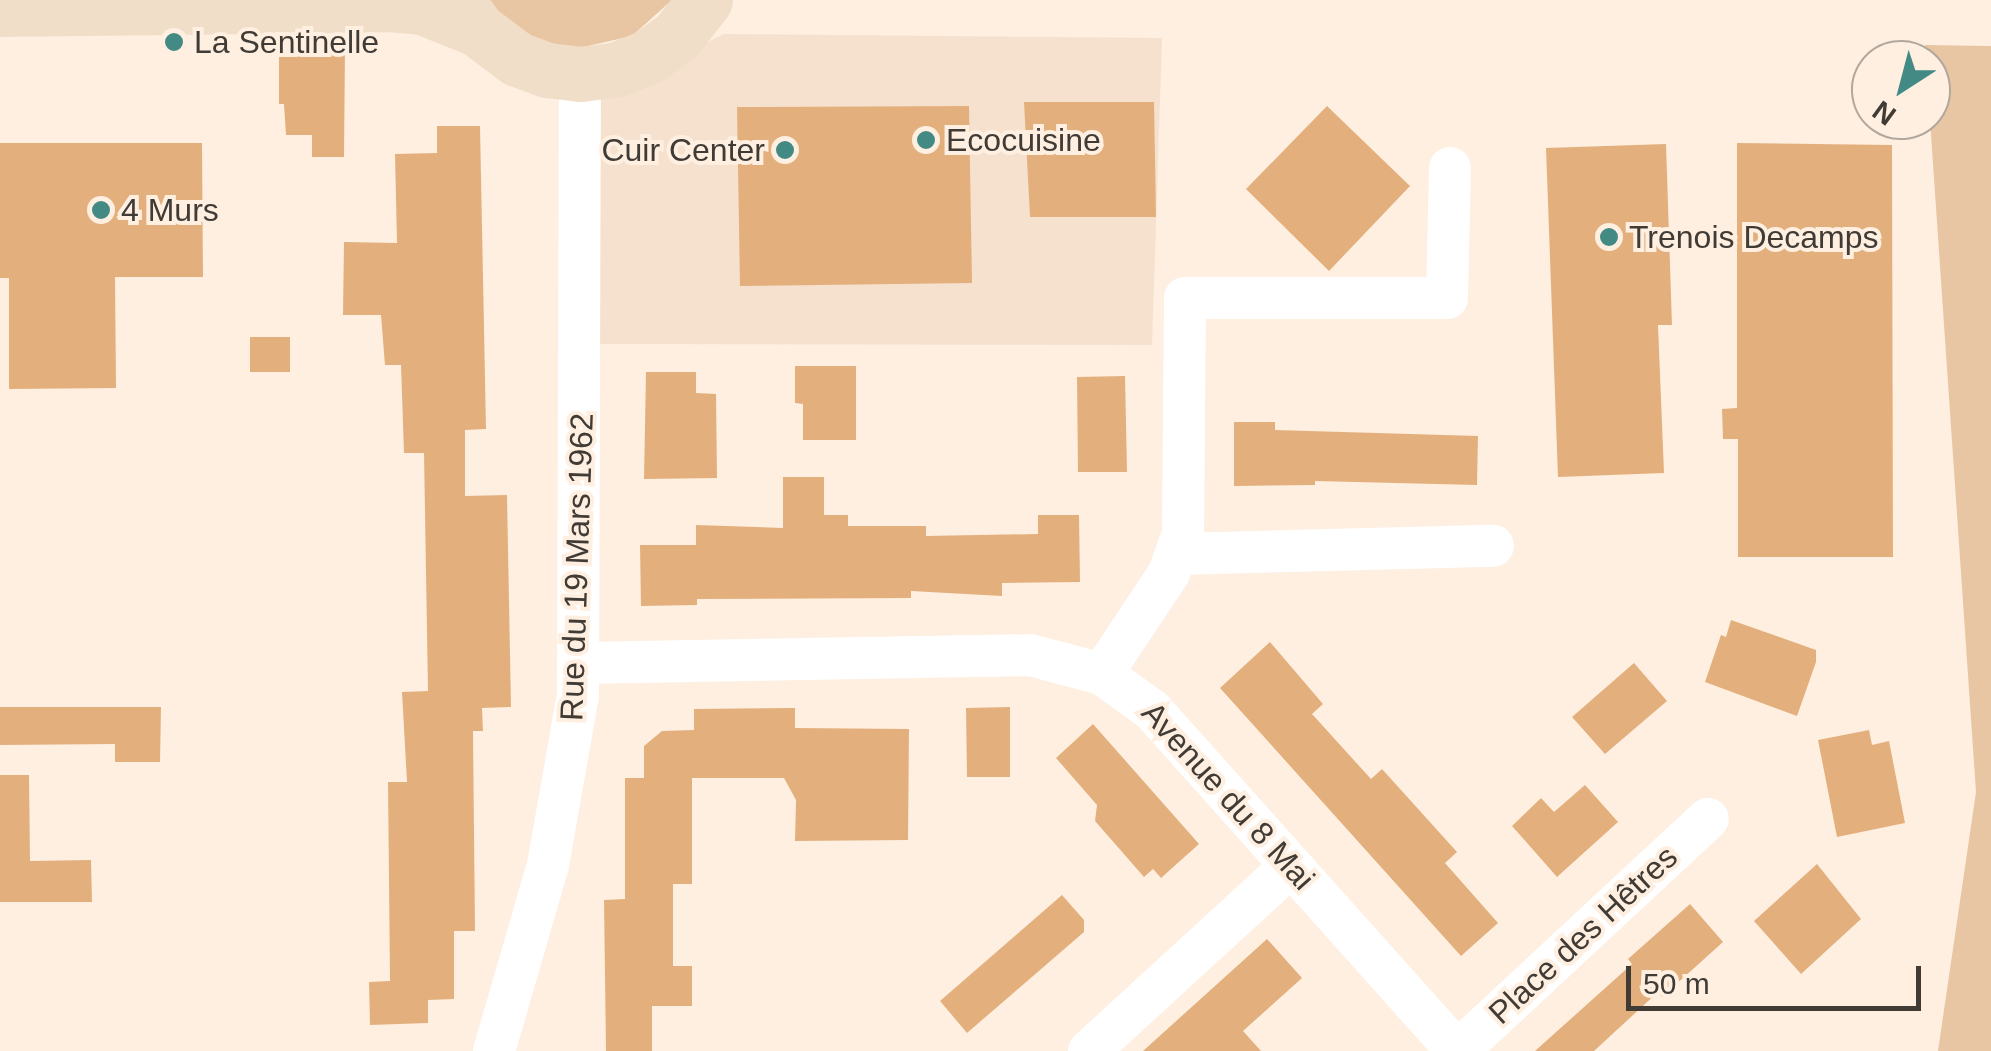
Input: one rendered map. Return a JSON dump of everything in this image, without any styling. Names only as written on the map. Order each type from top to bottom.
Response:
[{"type":"main road","points":[[0,9],[388,4],[422,7],[467,15],[532,65],[580,74],[615,70],[648,57],[697,12],[746,0]]},
{"type":"street","name":"Rue du 19 Mars 1962","points":[[494,1051],[548,864],[580,663],[580,74]]},
{"type":"street","points":[[1102,674],[1177,554],[1184,513],[1185,298],[1448,298],[1450,168]]},
{"type":"street","points":[[1177,554],[1494,546]]},
{"type":"street","name":"Avenue du 8 Mai","points":[[580,663],[1030,655],[1102,674],[1152,710],[1457,1051]]},
{"type":"street","name":"Place des Hêtres","points":[[1457,1051],[1708,819]]},
{"type":"street","points":[[1089,1051],[1292,866]]},
{"type":"shaded area","points":[[487,0],[672,0],[632,36],[579,48],[544,43],[512,26]]},
{"type":"shaded area","points":[[724,34],[1162,38],[1152,345],[571,344],[569,111]]},
{"type":"shaded area","points":[[1951,45],[1991,46],[1991,1051],[1938,1051],[1976,792],[1931,140],[1951,140]]},
{"type":"building","points":[[345,47],[344,157],[312,157],[312,135],[286,135],[284,104],[279,104],[279,48]]},
{"type":"building","points":[[1024,102],[1154,102],[1156,217],[1030,217]]},
{"type":"building","points":[[969,106],[972,283],[740,286],[737,107]]},
{"type":"building","points":[[1327,106],[1410,186],[1329,271],[1246,189]]},
{"type":"building","points":[[437,126],[480,126],[486,429],[465,430],[465,496],[507,495],[511,707],[482,708],[483,731],[473,731],[475,931],[454,931],[454,999],[428,1000],[428,1023],[370,1025],[369,982],[390,981],[388,782],[407,782],[402,692],[428,691],[424,453],[404,453],[401,365],[385,365],[381,315],[343,315],[344,242],[397,243],[395,154],[437,153]]},
{"type":"building","name":"4 Murs","points":[[0,143],[202,143],[203,277],[115,277],[116,388],[9,389],[9,278],[0,278]]},
{"type":"building","points":[[1737,143],[1892,145],[1893,557],[1738,557],[1738,439],[1723,439],[1722,409],[1737,408]]},
{"type":"building","name":"Trenois Decamps","points":[[1666,144],[1672,325],[1658,325],[1664,473],[1558,477],[1546,148]]},
{"type":"building","points":[[250,337],[290,337],[290,372],[250,372]]},
{"type":"building","points":[[795,366],[856,366],[856,440],[803,440],[803,404],[795,403]]},
{"type":"building","points":[[646,372],[696,372],[696,393],[716,394],[717,478],[644,479]]},
{"type":"building","points":[[1125,376],[1127,472],[1078,472],[1077,377]]},
{"type":"building","points":[[1234,422],[1275,422],[1275,430],[1478,436],[1477,485],[1315,481],[1315,485],[1234,486]]},
{"type":"building","points":[[783,477],[824,477],[824,515],[848,515],[848,526],[926,526],[926,536],[1038,534],[1038,515],[1079,515],[1080,582],[1002,583],[1002,596],[911,591],[911,598],[697,599],[697,605],[641,606],[640,545],[696,545],[696,525],[783,528]]},
{"type":"building","points":[[1731,620],[1816,650],[1816,662],[1797,716],[1705,682],[1721,635],[1726,637]]},
{"type":"building","points":[[1270,642],[1323,704],[1312,714],[1371,779],[1382,769],[1457,852],[1445,863],[1498,923],[1461,956],[1220,688]]},
{"type":"building","points":[[1634,663],[1667,701],[1605,754],[1572,717]]},
{"type":"building","points":[[0,707],[161,707],[160,762],[115,762],[115,744],[0,745]]},
{"type":"building","points":[[1010,707],[1010,777],[967,777],[966,708]]},
{"type":"building","points":[[795,708],[795,728],[909,729],[908,840],[795,841],[796,800],[784,778],[692,778],[692,884],[673,884],[673,966],[692,966],[692,1006],[652,1006],[652,1051],[606,1051],[604,900],[625,899],[625,778],[644,778],[644,746],[662,731],[694,730],[694,709]]},
{"type":"building","points":[[1093,724],[1199,844],[1161,878],[1153,869],[1144,877],[1095,821],[1097,805],[1056,758]]},
{"type":"building","points":[[1869,730],[1872,745],[1889,741],[1905,823],[1837,837],[1818,740]]},
{"type":"building","points":[[0,775],[29,775],[30,861],[91,860],[92,902],[0,902]]},
{"type":"building","points":[[1585,785],[1618,822],[1557,877],[1512,826],[1541,798],[1554,812]]},
{"type":"building","points":[[1817,864],[1861,919],[1801,974],[1754,921]]},
{"type":"building","points":[[1062,895],[1084,920],[1084,932],[967,1033],[940,1001]]},
{"type":"building","points":[[1690,904],[1723,942],[1662,997],[1658,992],[1594,1051],[1535,1051],[1632,964],[1628,959]]},
{"type":"building","points":[[1267,939],[1302,978],[1243,1031],[1261,1051],[1143,1051]]},
{"type":"place","name":"La Sentinelle","points":[[174,42]]},
{"type":"place","name":"Ecocuisine","points":[[926,140]]},
{"type":"place","name":"Cuir Center","points":[[785,150]]},
{"type":"place","name":"4 Murs","points":[[101,210]]},
{"type":"place","name":"Trenois Decamps","points":[[1609,237]]}]
